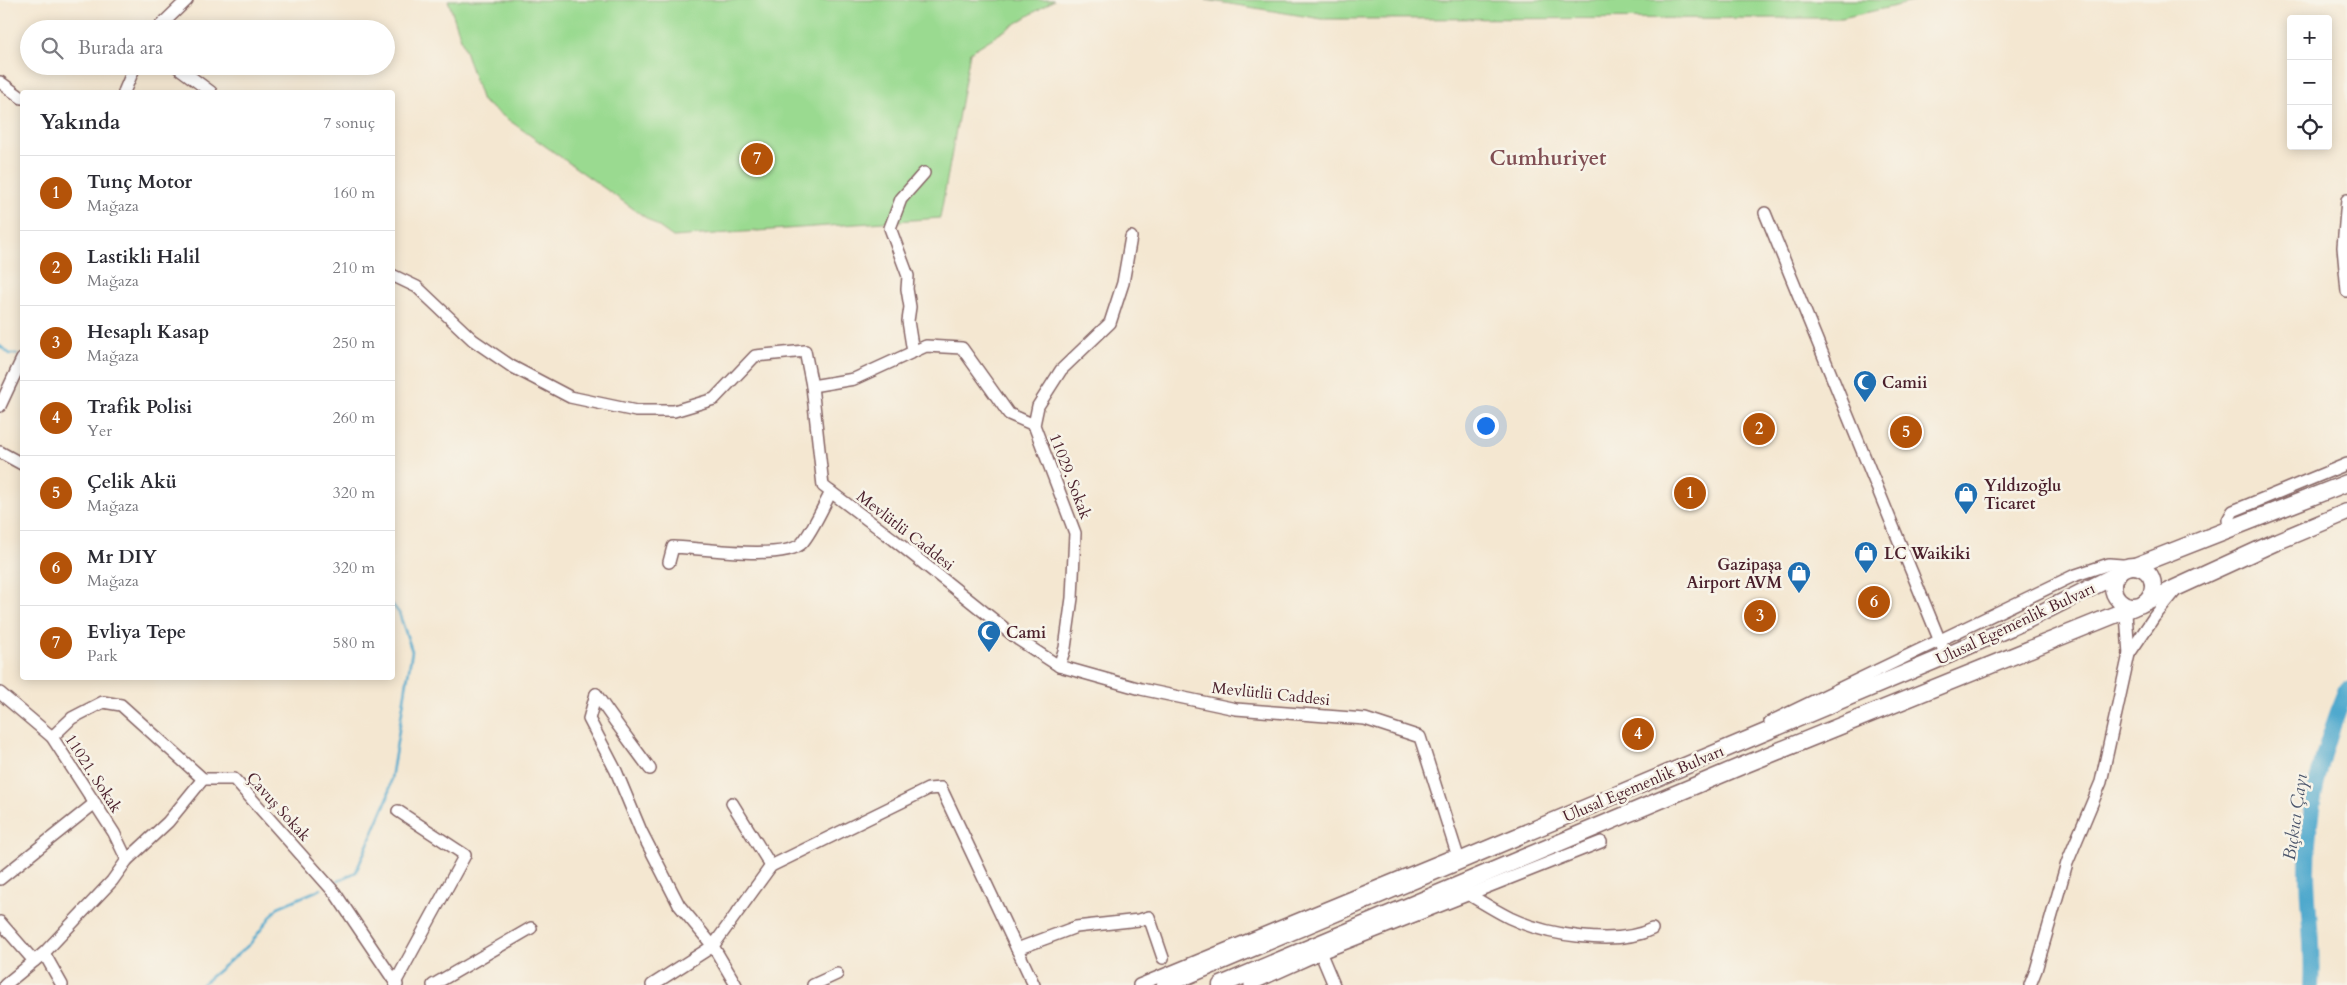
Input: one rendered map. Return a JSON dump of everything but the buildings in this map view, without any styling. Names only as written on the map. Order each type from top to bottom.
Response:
[{"type":"highway","points":[[2135,566],[2146,571],[2153,583],[2151,596],[2132,605],[2114,592],[2114,579],[2122,569],[2135,566],[2347,483]]},
{"type":"highway","name":"Ulusal Egemenlik Bulvarı","points":[[1221,985],[1319,950],[1744,765],[2180,586],[2347,512]]},
{"type":"highway","name":"Ulusal Egemenlik Bulvarı","points":[[1166,985],[1458,857],[1946,656],[2024,621],[2118,574]]},
{"type":"street","points":[[166,20],[186,0]]},
{"type":"street","points":[[125,90],[132,75]]},
{"type":"street","points":[[188,75],[208,90]]},
{"type":"street","points":[[0,82],[20,97]]},
{"type":"street","points":[[913,352],[908,321],[910,307],[907,289],[908,276],[890,228],[901,198],[924,173]]},
{"type":"street","points":[[2347,200],[2343,247],[2347,291]]},
{"type":"street","points":[[1765,212],[1946,656]]},
{"type":"street","name":"11029. Sokak","points":[[1059,666],[1065,648],[1072,598],[1075,534],[1034,425],[1038,406],[1061,370],[1110,323],[1123,283],[1131,237]]},
{"type":"street","name":"Mevlütlü Caddesi","points":[[395,277],[418,287],[472,340],[511,366],[570,397],[636,411],[674,411],[714,399],[755,356],[805,351],[812,386],[823,486],[1019,640],[1059,666],[1141,689],[1236,709],[1364,719],[1420,737],[1458,857]]},
{"type":"street","points":[[812,386],[854,379],[926,346],[962,348],[1009,414],[1034,425]]},
{"type":"street","points":[[0,406],[4,385],[20,362]]},
{"type":"street","points":[[0,452],[20,463]]},
{"type":"street","points":[[2229,528],[2228,520],[2233,511],[2347,464]]},
{"type":"street","points":[[669,562],[673,547],[752,553],[784,551],[802,544],[831,492]]},
{"type":"street","points":[[1753,734],[1939,640],[2094,567],[2119,564],[2135,566]]},
{"type":"street","points":[[2128,654],[2154,616],[2180,586]]},
{"type":"street","points":[[2030,985],[2067,863],[2101,782],[2128,654],[2132,605]]},
{"type":"street","name":"11021. Sokak","points":[[0,693],[52,737],[96,804],[127,860]]},
{"type":"street","points":[[650,769],[629,739],[623,734],[609,709],[596,694],[589,719],[616,771],[641,831],[679,905],[713,946],[736,985]]},
{"type":"street","points":[[5,985],[44,953],[112,881],[127,860],[168,822],[203,779],[120,705],[103,702],[72,718],[52,737]]},
{"type":"street","name":"Çavuş Sokak","points":[[203,779],[234,779],[335,893],[396,984]]},
{"type":"street","points":[[652,985],[713,946],[771,866],[928,789],[941,788],[1034,985]]},
{"type":"street","points":[[732,803],[771,866]]},
{"type":"street","points":[[0,879],[96,804]]},
{"type":"street","points":[[396,984],[465,855],[398,811]]},
{"type":"street","points":[[1250,985],[1319,950],[1470,895],[1601,842]]},
{"type":"street","points":[[1139,985],[1458,857]]},
{"type":"street","points":[[1470,895],[1511,918],[1532,926],[1586,937],[1613,939],[1640,936],[1652,930]]},
{"type":"street","points":[[1017,949],[1076,927],[1139,920],[1149,917],[1163,958]]},
{"type":"street","points":[[0,922],[34,961]]},
{"type":"street","points":[[433,985],[453,980],[532,928]]},
{"type":"street","points":[[1319,950],[1334,985]]},
{"type":"street","points":[[44,953],[62,985]]},
{"type":"street","points":[[813,985],[837,974]]},
{"type":"green space","points":[[448,0],[1054,0],[970,52],[940,218],[673,237],[482,101]]},
{"type":"green space","points":[[1206,0],[1922,0],[1842,18],[1322,19]]},
{"type":"waterway","points":[[0,346],[10,354],[17,354]]},
{"type":"waterway","points":[[338,881],[356,872],[388,797],[412,651],[399,613],[395,608]]},
{"type":"waterway","name":"Bıçkıcı Çayı","points":[[2311,985],[2312,956],[2307,871],[2310,824],[2313,801],[2324,755],[2347,689]]},
{"type":"waterway","points":[[201,985],[250,944],[278,907],[321,889]]},
{"type":"place","name":"Evliya Tepe","points":[[757,159]]},
{"type":"place","name":"Camii","points":[[1865,403]]},
{"type":"place","name":"Lastikli Halil","points":[[1759,429]]},
{"type":"place","name":"Çelik Akü","points":[[1906,432]]},
{"type":"place","name":"Tunç Motor","points":[[1690,493]]},
{"type":"place","name":"Yıldızoğlu Ticaret","points":[[1966,515]]},
{"type":"place","name":"LC Waikiki","points":[[1866,574]]},
{"type":"place","name":"Gazipaşa Airport AVM","points":[[1799,594]]},
{"type":"place","name":"Mr DIY","points":[[1874,602]]},
{"type":"place","name":"Hesaplı Kasap","points":[[1760,616]]},
{"type":"place","name":"Cami","points":[[989,653]]},
{"type":"place","name":"Trafik Polisi","points":[[1638,734]]},
{"type":"district","name":"Cumhuriyet","points":[[1548,158]]}]
